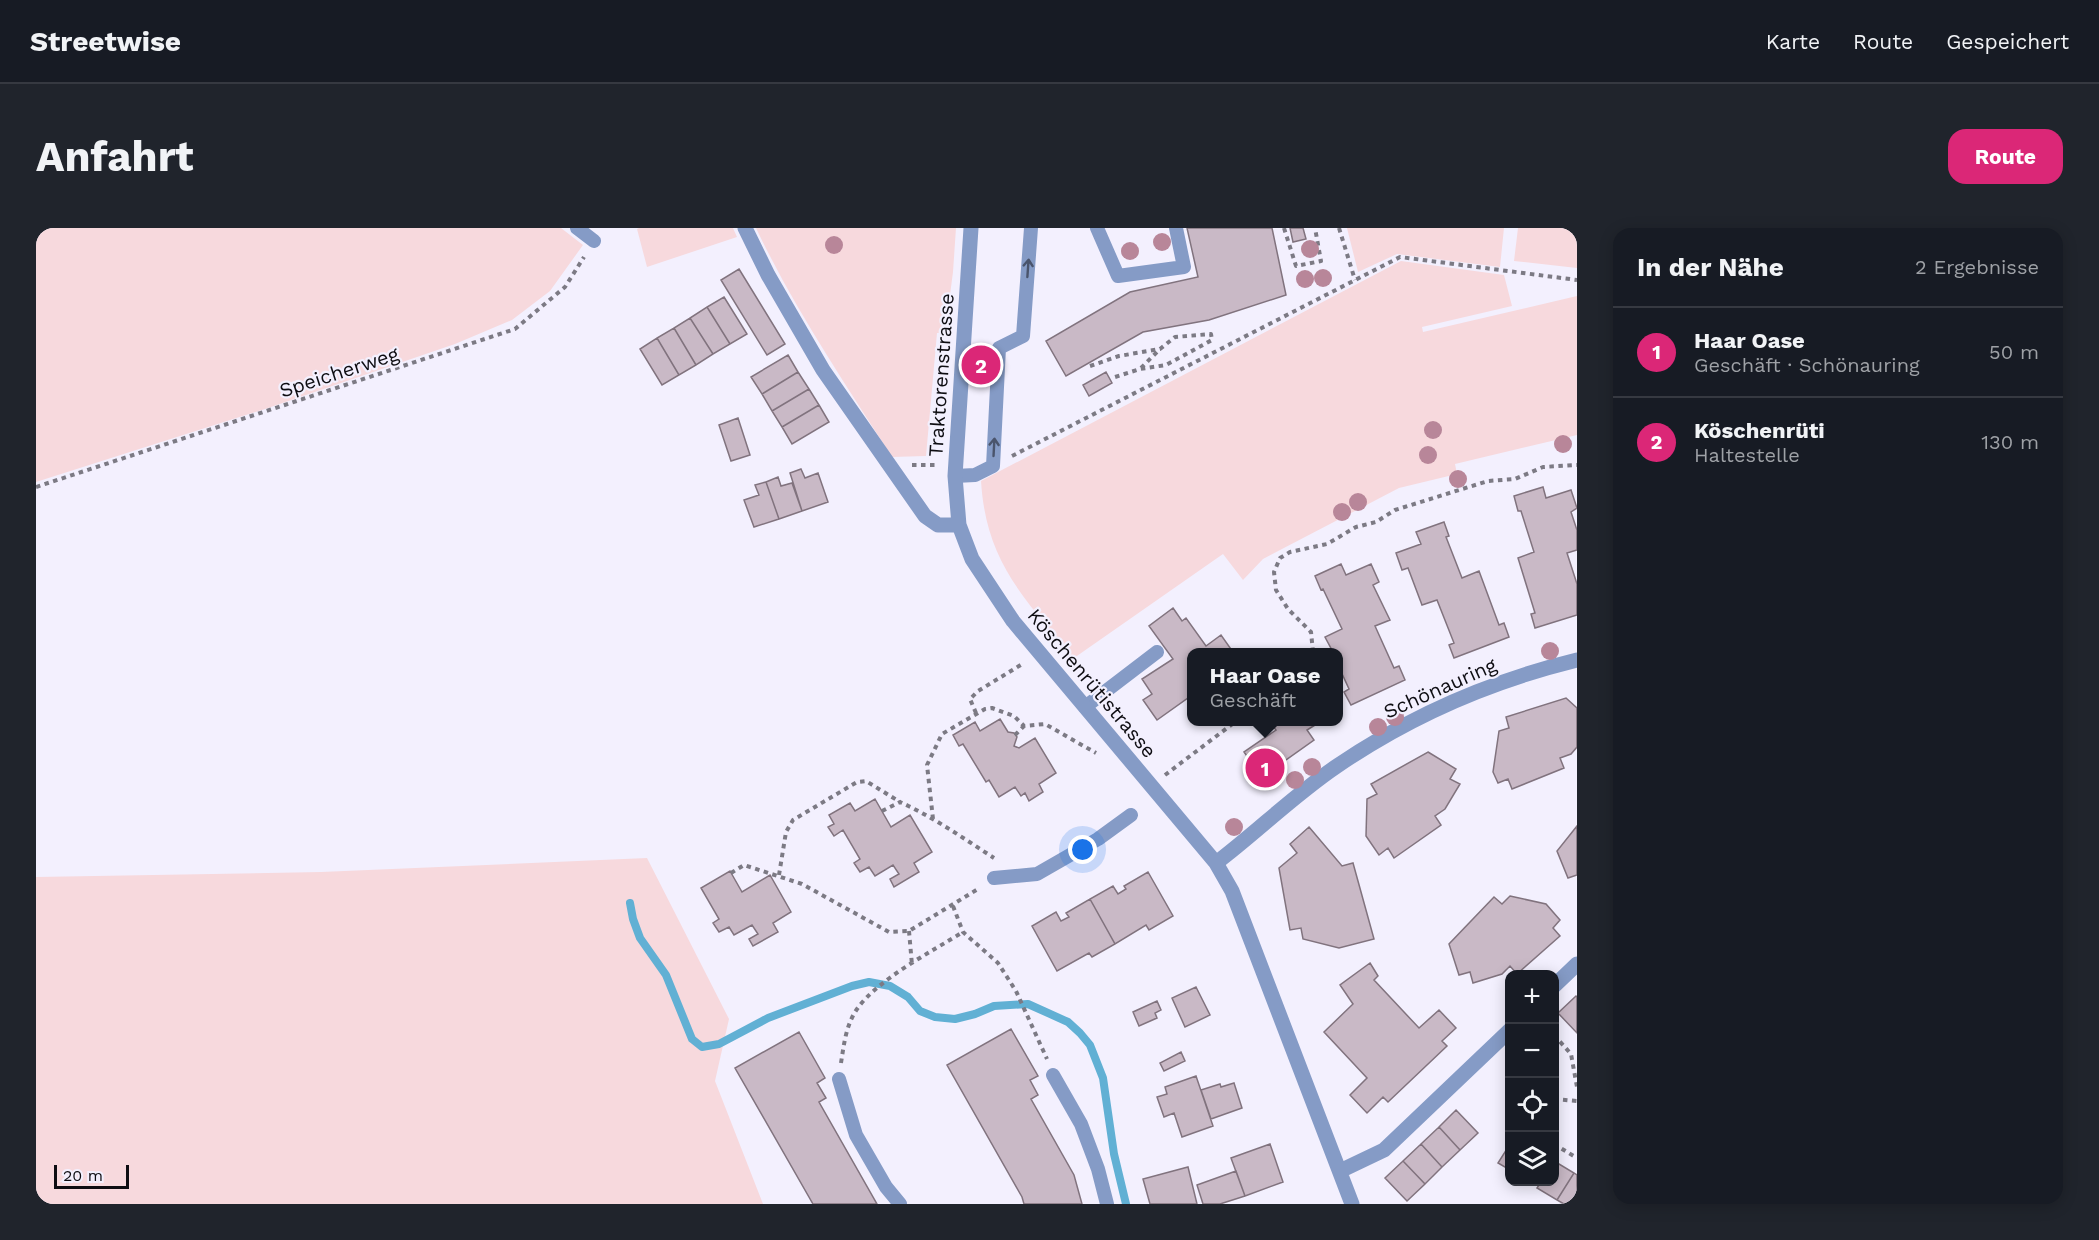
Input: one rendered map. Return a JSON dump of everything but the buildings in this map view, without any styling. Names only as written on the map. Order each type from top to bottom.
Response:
[{"type":"street","points":[[745,228],[768,275],[823,370],[925,516],[938,525],[959,525]]},
{"type":"street","name":"Traktorenstrasse","points":[[959,525],[955,476],[971,228]]},
{"type":"street","name":"Köschenrütistrasse","points":[[959,525],[972,559],[992,591],[1039,652],[1216,863],[1233,891],[1352,1204]]},
{"type":"street","name":"Schönauring","points":[[1216,863],[1336,766],[1386,734],[1481,688],[1577,660]]},
{"type":"street","points":[[1559,981],[1577,964]]},
{"type":"street","points":[[1340,1171],[1384,1150],[1505,1034]]},
{"type":"lane","points":[[577,228],[594,242]]},
{"type":"lane","points":[[955,476],[975,475],[993,466],[999,348],[1023,336],[1030,228]]},
{"type":"lane","points":[[1097,228],[1119,276],[1184,267],[1176,228]]},
{"type":"lane","points":[[1085,707],[1157,652]]},
{"type":"lane","points":[[994,878],[1037,874],[1098,839],[1131,815]]},
{"type":"lane","points":[[1053,1075],[1081,1124],[1098,1169],[1107,1204]]},
{"type":"lane","points":[[839,1078],[856,1135],[886,1187],[900,1204]]},
{"type":"path","points":[[1284,228],[1296,266],[1321,261],[1316,228]]},
{"type":"path","points":[[1339,228],[1356,280]]},
{"type":"path","name":"Speicherweg","points":[[36,487],[515,329],[565,287],[594,242]]},
{"type":"path","points":[[993,466],[1400,257],[1577,280]]},
{"type":"path","points":[[1115,377],[1140,369],[1166,365],[1212,340],[1211,334],[1175,337],[1140,369]]},
{"type":"path","points":[[1090,366],[1119,357],[1160,349]]},
{"type":"path","points":[[1313,648],[1311,633],[1288,609],[1276,590],[1274,572],[1280,558],[1290,552],[1327,544],[1356,527],[1376,522],[1395,510],[1488,481],[1515,478],[1544,467],[1577,465]]},
{"type":"path","points":[[976,713],[970,699],[1039,652]]},
{"type":"path","points":[[933,819],[927,765],[942,734],[985,708],[1002,710],[1014,716],[1024,726]]},
{"type":"path","points":[[1015,735],[1024,726],[1045,724],[1094,751],[1101,758]]},
{"type":"path","points":[[1165,775],[1230,726]]},
{"type":"path","points":[[779,875],[786,832],[792,820],[857,782],[866,782],[933,819],[1023,876]]},
{"type":"path","points":[[882,811],[900,802]]},
{"type":"path","points":[[731,873],[744,864],[779,875],[802,884],[889,932],[909,932],[994,878]]},
{"type":"path","points":[[952,906],[963,932],[998,963],[1016,991],[1053,1075]]},
{"type":"path","points":[[909,932],[912,965]]},
{"type":"path","points":[[839,1078],[845,1036],[856,1011],[871,993],[963,932]]},
{"type":"path","points":[[1559,1041],[1571,1054],[1577,1087]]},
{"type":"path","points":[[1559,1099],[1577,1101]]},
{"type":"path","points":[[1559,1146],[1577,1158]]},
{"type":"shaded area","points":[[36,228],[561,228],[583,245],[550,291],[512,320],[455,344],[265,409],[36,482]]},
{"type":"shaded area","points":[[733,228],[737,237],[647,267],[637,229]]},
{"type":"shaded area","points":[[756,228],[956,228],[945,333],[937,333],[926,456],[892,457],[803,316]]},
{"type":"shaded area","points":[[1347,228],[1504,228],[1500,267],[1397,254],[1358,272]]},
{"type":"shaded area","points":[[1518,228],[1577,228],[1577,268],[1514,261]]},
{"type":"shaded area","points":[[1401,261],[1504,275],[1512,306],[1422,327],[1423,332],[1577,296],[1577,435],[1455,464],[1457,474],[1399,488],[1263,559],[1243,580],[1223,554],[1074,658],[1020,592],[1000,559],[987,523],[981,481]]},
{"type":"shaded area","points":[[647,858],[729,1019],[715,1081],[763,1204],[36,1204],[36,877],[321,872]]},
{"type":"waterway","points":[[630,903],[640,938],[666,975],[692,1039],[702,1047],[719,1044],[768,1018],[852,986],[869,982],[890,986],[908,997],[920,1011],[935,1017],[955,1019],[994,1006],[1028,1004],[1068,1022],[1090,1045],[1103,1078],[1114,1154],[1126,1204]]},
{"type":"place","name":"Köschenrüti","points":[[981,365]]},
{"type":"place","name":"Haar Oase","points":[[1265,768]]}]
